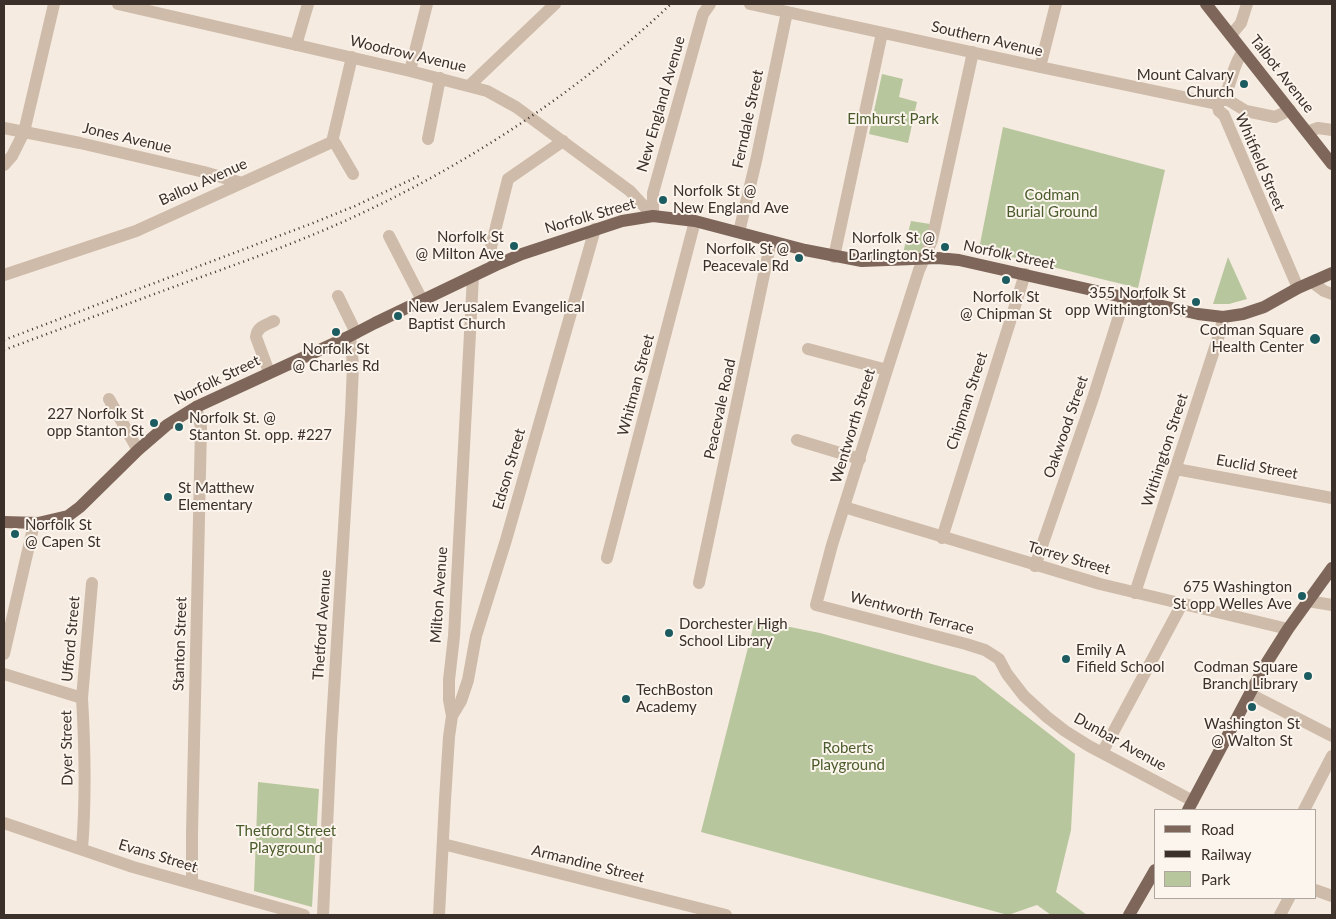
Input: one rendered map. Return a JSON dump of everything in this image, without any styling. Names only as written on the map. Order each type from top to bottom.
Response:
[{"type":"main road","name":"Talbot Avenue","points":[[1206,4],[1332,164]]},
{"type":"main road","name":"Norfolk Street","points":[[4,522],[34,524],[68,516],[80,507],[167,424],[196,407],[353,335],[496,265],[595,229],[626,220],[652,216],[695,221],[834,257],[862,261],[959,260],[1198,314],[1223,317],[1238,315],[1264,307],[1298,288],[1332,273]]},
{"type":"main road","points":[[1190,806],[1288,628],[1332,568]]},
{"type":"main road","points":[[1129,915],[1154,872]]},
{"type":"street","points":[[4,165],[12,156],[24,132],[54,4]]},
{"type":"street","name":"Woodrow Avenue","points":[[118,4],[440,78],[470,86],[501,98],[630,191],[652,216]]},
{"type":"street","points":[[296,45],[308,4]]},
{"type":"street","points":[[410,71],[426,4]]},
{"type":"street","points":[[470,86],[555,4]]},
{"type":"street","name":"New England Avenue","points":[[652,216],[653,193],[703,14],[710,4]]},
{"type":"street","name":"Southern Avenue","points":[[750,4],[1040,68],[1219,102],[1234,102],[1246,111],[1275,117],[1290,110]]},
{"type":"street","points":[[1040,68],[1056,4]]},
{"type":"street","points":[[1231,35],[1241,24],[1246,4]]},
{"type":"street","name":"Ferndale Street","points":[[739,232],[787,12]]},
{"type":"street","points":[[834,257],[882,33]]},
{"type":"street","name":"Wentworth Street","points":[[816,605],[844,507],[887,370],[919,270],[932,240],[973,52]]},
{"type":"street","name":"Whitfield Street","points":[[1243,52],[1236,60],[1226,91],[1219,102],[1219,111],[1224,115],[1298,288]]},
{"type":"street","points":[[352,57],[332,142],[336,143],[353,174]]},
{"type":"street","points":[[428,139],[440,78]]},
{"type":"street","name":"Southern Avenue","points":[[1224,115],[1230,116],[1246,111]]},
{"type":"street","name":"Jones Avenue","points":[[4,128],[204,172],[242,183]]},
{"type":"street","points":[[1307,132],[1318,128],[1332,130]]},
{"type":"street","points":[[496,265],[491,253],[491,247],[508,179],[562,141]]},
{"type":"street","name":"Ballou Avenue","points":[[4,275],[136,231],[332,142]]},
{"type":"street","name":"Whitman Street","points":[[607,558],[695,221]]},
{"type":"street","name":"Edson Street","points":[[452,716],[461,701],[468,680],[476,636],[506,540],[595,229]]},
{"type":"street","points":[[389,236],[422,300]]},
{"type":"street","name":"Peacevale Road","points":[[699,583],[772,241]]},
{"type":"street","name":"Chipman Street","points":[[942,538],[1025,274]]},
{"type":"street","name":"Milton Avenue","points":[[439,915],[448,746],[452,716],[449,700],[449,680],[454,636],[474,276]]},
{"type":"street","points":[[1312,282],[1324,291],[1332,294]]},
{"type":"street","points":[[338,296],[353,335]]},
{"type":"street","name":"Oakwood Street","points":[[1036,566],[1125,297]]},
{"type":"street","name":"Withington Street","points":[[1135,593],[1221,329],[1223,317]]},
{"type":"street","points":[[270,372],[256,337],[256,332],[260,328],[274,322]]},
{"type":"street","name":"Thetford Avenue","points":[[322,915],[351,413],[353,335]]},
{"type":"street","points":[[808,349],[887,370]]},
{"type":"street","points":[[109,399],[138,450]]},
{"type":"street","name":"Stanton Street","points":[[192,883],[192,814],[202,426],[196,407]]},
{"type":"street","points":[[797,440],[860,459]]},
{"type":"street","name":"Euclid Street","points":[[1176,469],[1332,498]]},
{"type":"street","name":"Torrey Street","points":[[844,507],[1036,566],[1135,593],[1288,628]]},
{"type":"street","points":[[5,647],[34,524]]},
{"type":"street","name":"Ufford Street","points":[[82,698],[92,583]]},
{"type":"street","points":[[1308,601],[1332,605]]},
{"type":"street","points":[[1102,753],[1182,604]]},
{"type":"street","name":"Wentworth Terrace","points":[[816,605],[966,644],[985,650],[999,659]]},
{"type":"street","points":[[451,654],[459,649],[465,649],[473,658]]},
{"type":"street","name":"Dunbar Avenue","points":[[999,659],[1007,674],[1024,696],[1065,731],[1190,806]]},
{"type":"street","name":"Dyer Street","points":[[4,674],[82,698],[84,750],[82,850]]},
{"type":"street","points":[[449,680],[458,686],[468,680]]},
{"type":"street","points":[[1250,694],[1332,736]]},
{"type":"street","points":[[1305,809],[1332,756]]},
{"type":"street","name":"Evans Street","points":[[4,823],[133,867],[304,915]]},
{"type":"street","name":"Armandine Street","points":[[443,844],[726,915]]},
{"type":"street","points":[[1316,890],[1332,896]]},
{"type":"street","points":[[1280,915],[1288,899]]},
{"type":"green space","name":"Elmhurst Park","points":[[882,74],[903,79],[899,97],[917,102],[908,143],[869,134]]},
{"type":"green space","name":"Codman Burial Ground","points":[[1003,127],[1165,170],[1138,288],[979,249]]},
{"type":"green space","points":[[911,221],[930,224],[923,252],[903,253]]},
{"type":"green space","points":[[1228,257],[1247,299],[1229,304],[1213,304]]},
{"type":"green space","name":"Roberts Playground","points":[[755,620],[820,633],[975,676],[1075,754],[1071,830],[1056,892],[1087,915],[1051,915],[1037,905],[1008,915],[701,832]]},
{"type":"green space","name":"Thetford Street Playground","points":[[258,782],[319,789],[312,907],[254,891]]},
{"type":"railway","points":[[4,350],[285,246],[360,214],[402,193],[484,147],[524,121],[600,66],[671,4]]},
{"type":"railway","points":[[4,340],[313,223],[355,206],[421,175]]},
{"type":"place","name":"Mount Calvary Church","points":[[1244,84]]},
{"type":"place","name":"Norfolk St @ New England Ave","points":[[663,200]]},
{"type":"place","name":"Norfolk St @ Milton Ave","points":[[514,246]]},
{"type":"place","name":"Norfolk St @ Darlington St","points":[[945,247]]},
{"type":"place","name":"Norfolk St @ Peacevale Rd","points":[[799,258]]},
{"type":"place","name":"Norfolk St @ Chipman St","points":[[1006,280]]},
{"type":"place","name":"355 Norfolk St opp Withington St","points":[[1196,302]]},
{"type":"place","name":"New Jerusalem Evangelical Baptist Church","points":[[398,316]]},
{"type":"place","name":"Norfolk St @ Charles Rd","points":[[336,332]]},
{"type":"place","name":"Codman Square Health Center","points":[[1315,339]]},
{"type":"place","name":"227 Norfolk St opp Stanton St","points":[[154,423]]},
{"type":"place","name":"Norfolk St. @ Stanton St. opp. #227","points":[[179,427]]},
{"type":"place","name":"St Matthew Elementary","points":[[168,497]]},
{"type":"place","name":"Norfolk St @ Capen St","points":[[15,534]]},
{"type":"place","name":"675 Washington St opp Welles Ave","points":[[1302,596]]},
{"type":"place","name":"Dorchester High School Library","points":[[669,633]]},
{"type":"place","name":"Emily A Fifield School","points":[[1066,659]]},
{"type":"place","name":"Codman Square Branch Library","points":[[1308,676]]},
{"type":"place","name":"TechBoston Academy","points":[[626,699]]},
{"type":"place","name":"Washington St @ Walton St","points":[[1252,707]]}]
